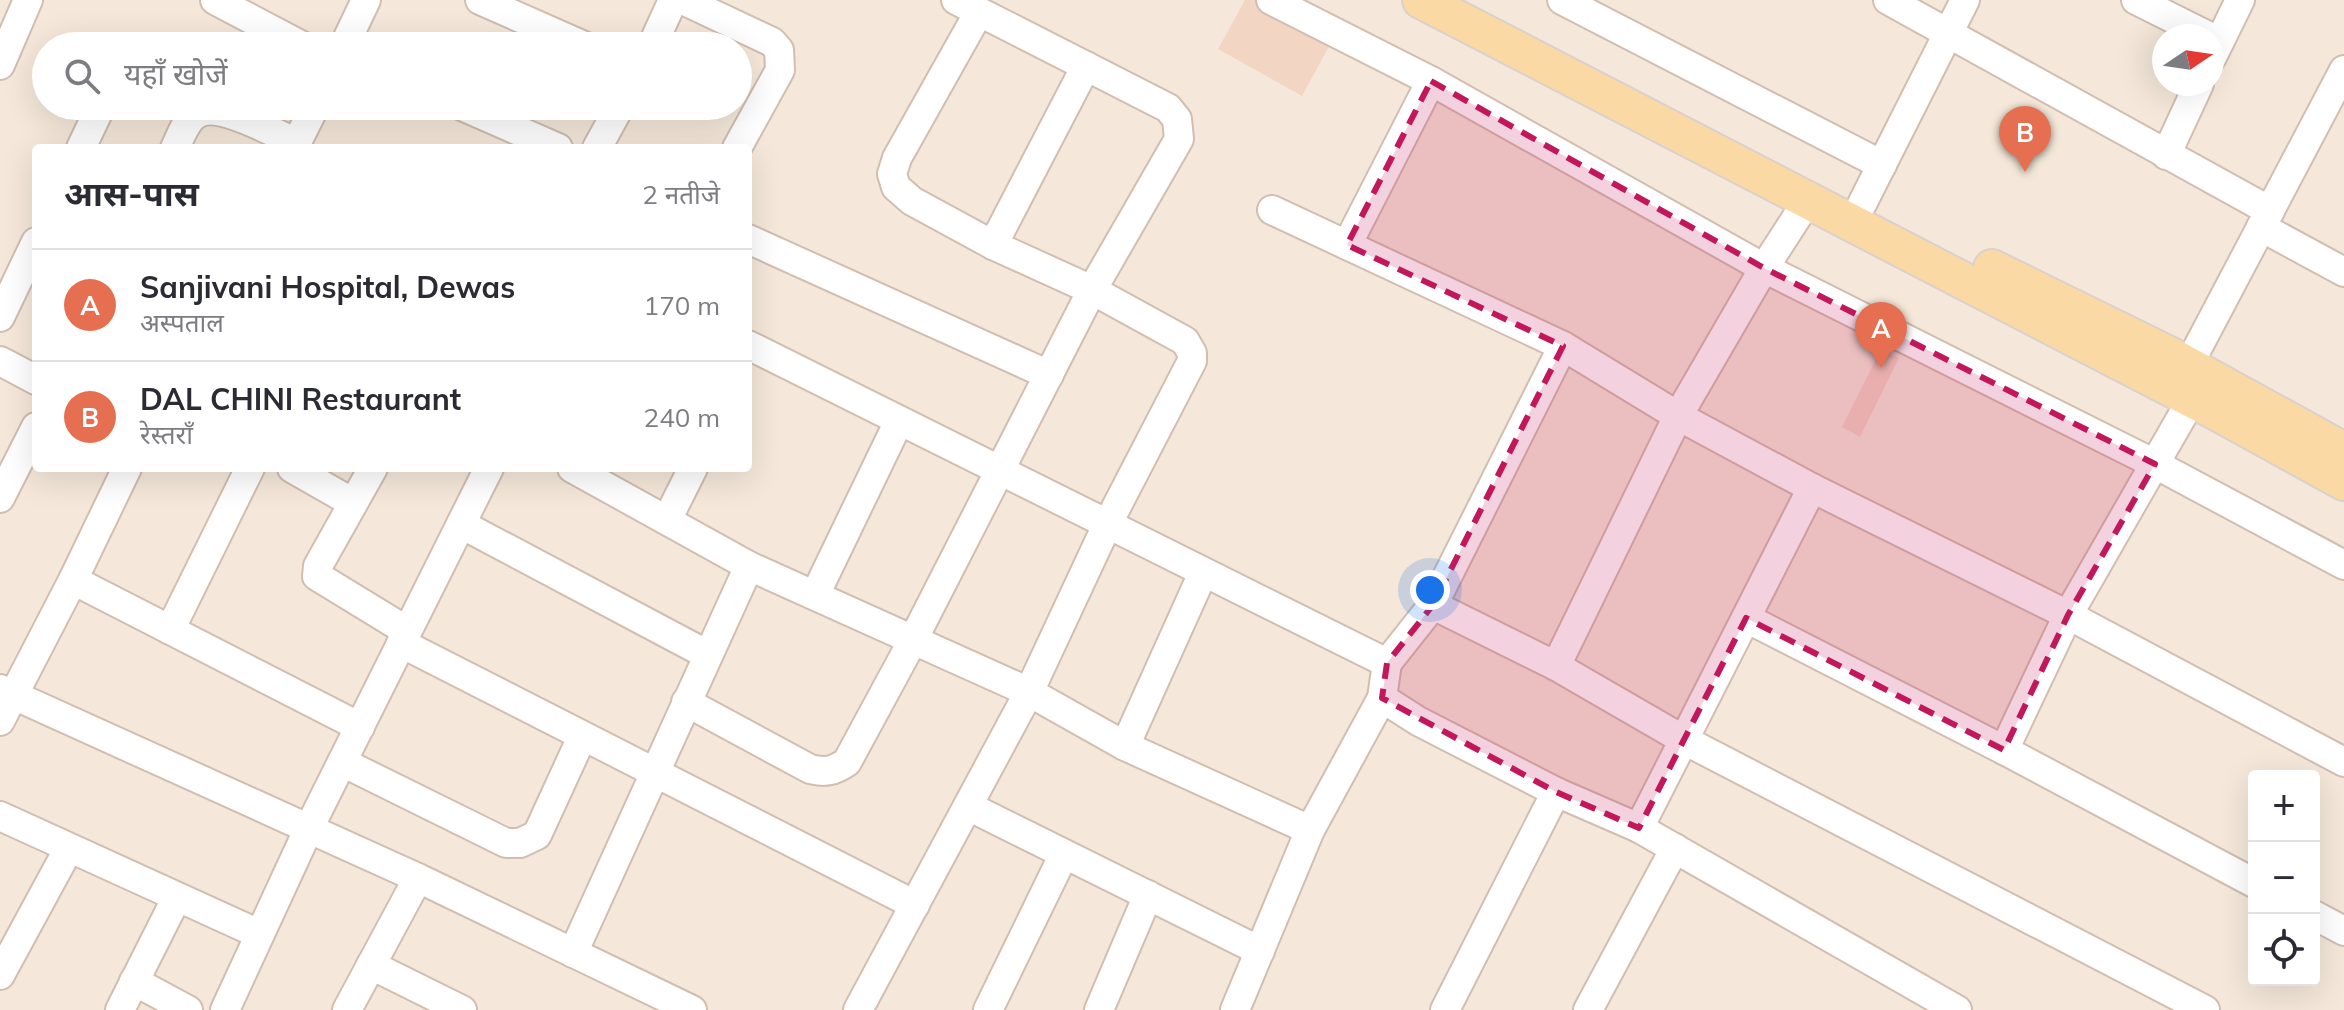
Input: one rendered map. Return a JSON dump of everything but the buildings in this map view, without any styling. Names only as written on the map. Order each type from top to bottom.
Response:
[{"type":"main road","points":[[1421,0],[1808,200],[2190,382],[2344,451]]},
{"type":"main road","points":[[1467,0],[1862,204],[2190,382],[2344,482]]},
{"type":"street","points":[[0,65],[28,0]]},
{"type":"street","points":[[351,32],[366,0]]},
{"type":"street","points":[[480,0],[512,6],[559,32]]},
{"type":"street","points":[[658,32],[673,0]]},
{"type":"street","points":[[683,0],[751,32]]},
{"type":"street","points":[[1271,0],[1431,81],[1764,268],[2155,464],[2344,565]]},
{"type":"street","points":[[1562,0],[1882,165]]},
{"type":"street","points":[[1888,0],[2166,155],[2344,272]]},
{"type":"street","points":[[1862,204],[1965,0]]},
{"type":"street","points":[[2136,0],[2179,24]]},
{"type":"street","points":[[2224,25],[2240,0]]},
{"type":"street","points":[[234,4],[279,32]]},
{"type":"street","points":[[686,702],[810,769],[823,773],[847,762],[1092,290],[1179,139],[1177,119],[1168,108],[968,6],[897,158],[892,174],[896,187],[912,201],[993,245],[1092,290],[1185,341],[1192,353],[1192,361],[1107,525],[1029,692],[858,1010]]},
{"type":"street","points":[[739,144],[780,70],[779,50],[772,42],[752,33]]},
{"type":"street","points":[[993,245],[1086,66]]},
{"type":"street","points":[[2004,750],[2068,615],[2155,464],[2266,219],[2334,112],[2344,70]]},
{"type":"street","points":[[1347,245],[1431,81]]},
{"type":"street","points":[[2166,155],[2193,96]]},
{"type":"street","points":[[83,144],[94,120]]},
{"type":"street","points":[[176,144],[183,120]]},
{"type":"street","points":[[241,120],[291,144]]},
{"type":"street","points":[[296,144],[308,120]]},
{"type":"street","points":[[494,120],[549,144]]},
{"type":"street","points":[[599,144],[612,120]]},
{"type":"street","points":[[1556,666],[1678,416],[1764,268],[1808,200]]},
{"type":"street","points":[[1272,210],[1563,346],[1678,416],[1812,488],[2068,615],[2344,762]]},
{"type":"street","points":[[752,241],[1049,375]]},
{"type":"street","points":[[0,317],[24,260]]},
{"type":"street","points":[[1235,1010],[1310,830],[1382,698],[1387,663],[1433,605],[1563,346]]},
{"type":"street","points":[[752,350],[1387,663]]},
{"type":"street","points":[[0,361],[32,378]]},
{"type":"street","points":[[815,595],[899,421]]},
{"type":"street","points":[[0,498],[32,435]]},
{"type":"street","points":[[0,721],[7,692],[73,580],[125,472]]},
{"type":"street","points":[[170,630],[248,472]]},
{"type":"street","points":[[299,472],[353,503]]},
{"type":"street","points":[[371,472],[318,566],[317,576],[404,637],[582,737],[915,905]]},
{"type":"street","points":[[225,1010],[309,828],[487,472]]},
{"type":"street","points":[[579,472],[749,566],[1029,692],[1125,746],[1310,830]]},
{"type":"street","points":[[667,520],[691,472]]},
{"type":"street","points":[[1639,828],[1812,488]]},
{"type":"street","points":[[461,524],[708,655]]},
{"type":"street","points":[[573,953],[749,566]]},
{"type":"street","points":[[1125,746],[1203,573]]},
{"type":"street","points":[[73,580],[360,727]]},
{"type":"street","points":[[1433,605],[1556,666],[1684,740],[2204,1010]]},
{"type":"street","points":[[1746,618],[2248,880]]},
{"type":"street","points":[[7,692],[418,878],[692,1010]]},
{"type":"street","points":[[1382,698],[1418,721],[1556,792],[1639,828],[1957,1010]]},
{"type":"street","points":[[342,762],[506,843],[520,843],[537,835],[582,737]]},
{"type":"street","points":[[1445,1010],[1556,792]]},
{"type":"street","points":[[968,806],[1260,951]]},
{"type":"street","points":[[0,816],[259,934]]},
{"type":"street","points":[[0,975],[69,848]]},
{"type":"street","points":[[1588,1010],[1675,848]]},
{"type":"street","points":[[988,1010],[1064,854]]},
{"type":"street","points":[[347,1010],[418,878]]},
{"type":"street","points":[[1099,1010],[1148,895]]},
{"type":"street","points":[[120,1010],[177,897]]},
{"type":"street","points":[[2320,918],[2344,931]]},
{"type":"street","points":[[371,965],[454,1009]]},
{"type":"street","points":[[134,981],[188,1010]]},
{"type":"highlighted area","points":[[1431,81],[1764,268],[2155,464],[2068,615],[2004,750],[1746,618],[1639,828],[1556,792],[1382,698],[1387,663],[1433,605],[1563,346],[1347,245]]},
{"type":"shaded area","points":[[0,0],[2344,0],[2344,1010],[0,1010]]},
{"type":"place","name":"DAL CHINI Restaurant","points":[[2025,172]]},
{"type":"place","name":"Sanjivani Hospital, Dewas","points":[[1881,368]]}]
